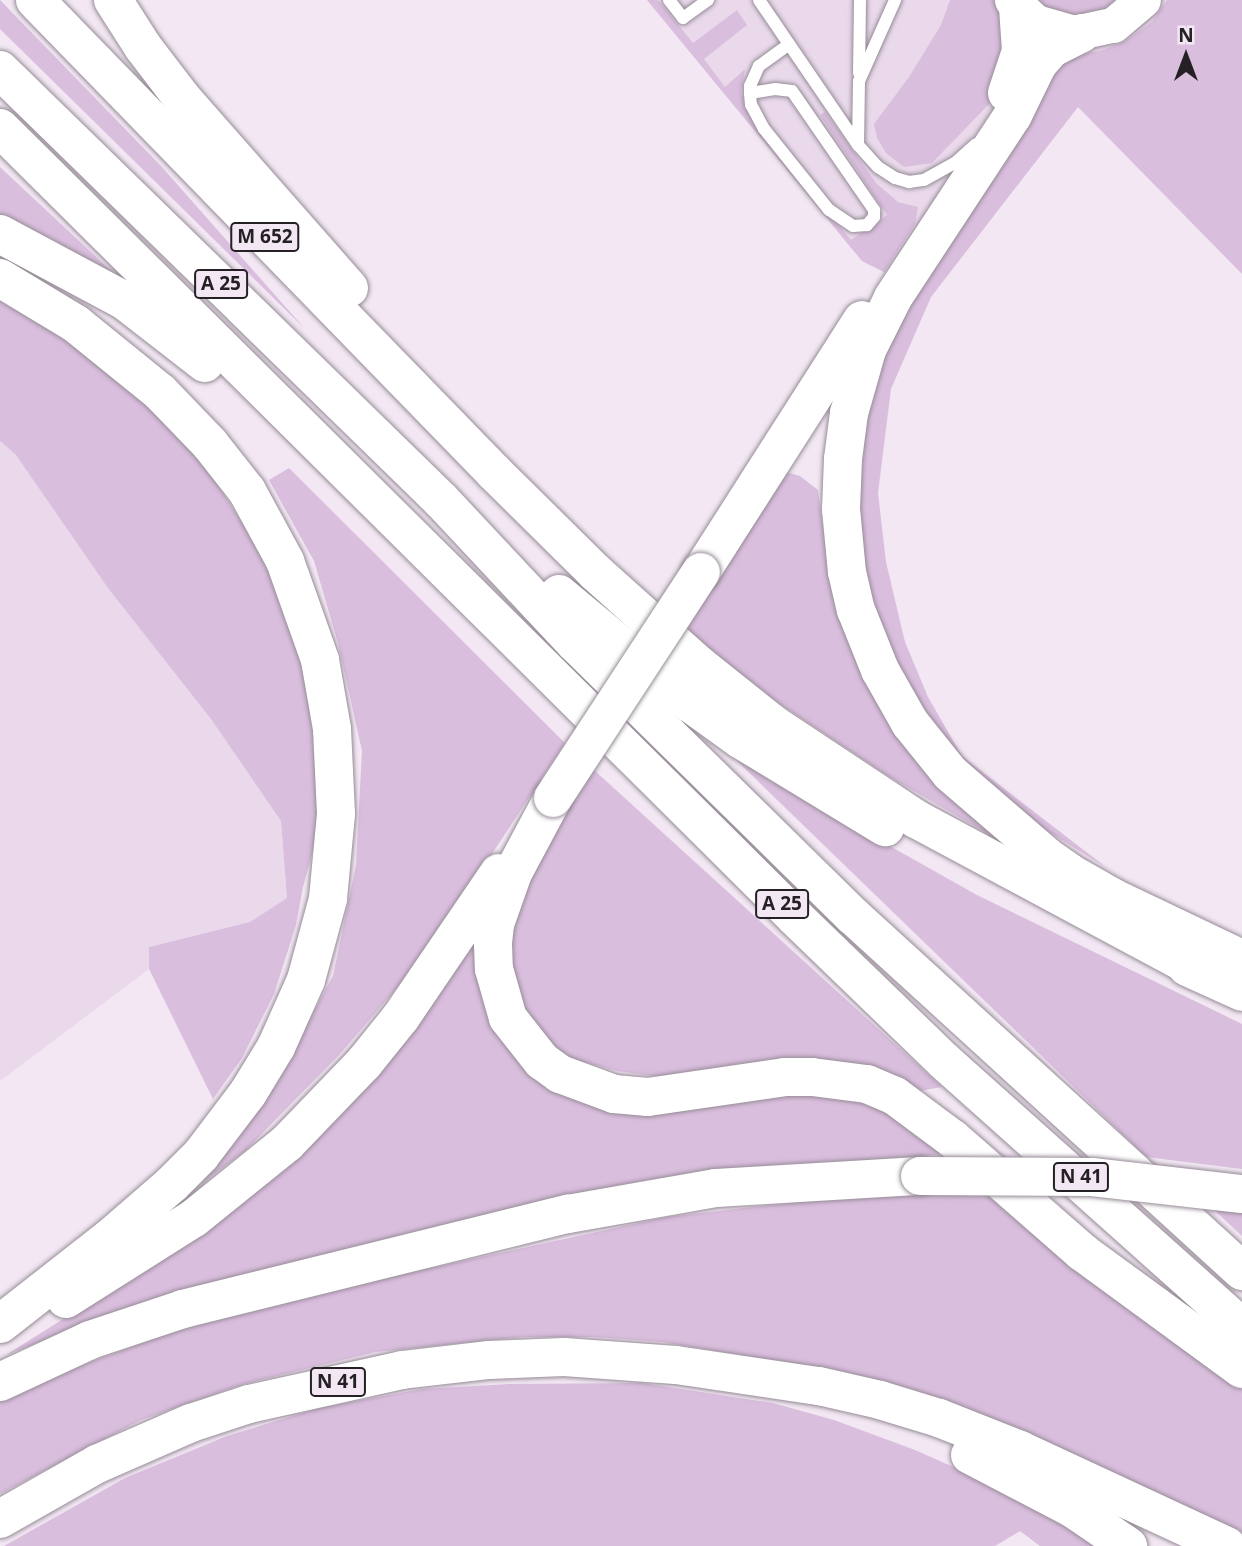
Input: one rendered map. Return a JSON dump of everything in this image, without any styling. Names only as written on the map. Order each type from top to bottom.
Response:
[{"type":"highway","name":"M 652","points":[[35,0],[495,473],[596,572],[736,695],[843,772],[985,858],[1232,976]]},
{"type":"highway","points":[[113,0],[160,72],[217,141],[434,384],[495,473]]},
{"type":"highway","points":[[0,1337],[157,1244],[235,1188],[287,1143],[364,1063],[401,1017],[553,798],[976,144],[1006,94],[1018,65],[1021,37],[1015,4]]},
{"type":"highway","points":[[1082,33],[1051,49],[1038,64],[1013,115],[893,298],[867,349],[849,413],[843,459],[841,509],[847,572],[860,621],[880,670],[910,723],[950,773],[1035,847],[1070,873],[1114,898],[1232,976]]},
{"type":"highway","name":"A 25","points":[[0,70],[441,500],[575,643],[853,916],[1242,1271]]},
{"type":"highway","name":"A 25","points":[[0,128],[795,917],[944,1061],[1242,1327]]},
{"type":"highway","points":[[0,234],[107,290],[181,342],[518,664],[586,708]]},
{"type":"highway","points":[[0,278],[76,324],[160,392],[210,444],[247,491],[285,561],[320,660],[332,729],[336,814],[328,899],[306,980],[276,1047],[248,1093],[201,1155],[172,1184],[102,1245],[0,1324]]},
{"type":"highway","points":[[441,500],[481,521],[585,618],[690,703],[740,739],[831,797],[990,883],[1232,976]]},
{"type":"highway","points":[[553,798],[513,873],[495,924],[493,944],[494,970],[508,1018],[542,1061],[569,1078],[614,1094],[648,1097],[772,1079],[812,1077],[867,1084],[895,1096],[953,1139],[1102,1268],[1242,1369]]},
{"type":"highway","name":"N 41","points":[[0,1382],[65,1350],[183,1308],[568,1214],[704,1189],[920,1176],[1102,1178],[1242,1194]]},
{"type":"highway","name":"N 41","points":[[0,1519],[66,1480],[170,1432],[249,1404],[325,1385],[457,1363],[541,1357],[624,1359],[702,1369]]},
{"type":"highway","points":[[702,1369],[826,1403],[927,1437],[982,1461],[1072,1508],[1128,1546]]},
{"type":"highway","points":[[702,1369],[844,1390],[939,1418],[1039,1458],[1227,1546]]},
{"type":"street","points":[[1015,4],[1051,29],[1082,33],[1113,25],[1143,0]]},
{"type":"lane","points":[[669,0],[683,18],[708,0]]},
{"type":"lane","points":[[760,0],[858,145],[878,167],[895,178],[909,181],[938,174],[976,144]]},
{"type":"lane","points":[[858,145],[860,0]]},
{"type":"lane","points":[[859,81],[895,0]]},
{"type":"lane","points":[[788,45],[759,66],[750,93],[751,106],[764,130],[829,210],[853,226],[867,225],[874,217],[874,210],[792,91]]},
{"type":"lane","points":[[750,93],[775,89],[792,91],[810,77]]},
{"type":"shaded area","points":[[0,0],[161,166],[305,329],[0,29]]},
{"type":"shaded area","points":[[647,0],[1186,0],[1078,106],[931,297],[862,261]]},
{"type":"shaded area","points":[[647,0],[658,0],[693,43],[737,10],[747,25],[704,59],[725,87],[745,69],[741,93],[758,129],[851,240],[887,215],[820,115],[825,112],[876,183],[898,202],[918,207],[915,224],[884,272],[862,261]]},
{"type":"shaded area","points":[[950,0],[993,0],[1003,15],[1002,85],[990,103],[932,163],[904,167],[886,153],[877,138],[874,124],[909,77],[941,25]]},
{"type":"shaded area","points":[[1032,0],[1126,0],[1117,8],[1065,18]]},
{"type":"shaded area","points":[[1167,0],[1242,0],[1242,274],[1078,107],[931,297],[891,389],[878,493],[886,562],[905,642],[928,697],[962,756],[1107,868],[1002,803],[946,749],[892,664],[866,591],[855,514],[858,454],[886,340],[1063,56],[1100,51],[1124,42],[1152,22]]},
{"type":"shaded area","points":[[0,167],[122,281],[0,221]]},
{"type":"shaded area","points":[[0,301],[101,360],[203,462],[259,549],[312,675],[320,825],[296,925],[274,994],[242,1058],[213,1099],[149,969],[149,947],[250,922],[287,898],[281,821],[211,719],[108,588],[16,455],[0,441]]},
{"type":"shaded area","points":[[0,441],[16,455],[211,719],[281,821],[287,898],[250,922],[149,947],[149,969],[0,1081]]},
{"type":"shaded area","points":[[289,468],[565,743],[426,954],[340,1054],[245,1151],[202,1183],[213,1158],[291,1053],[333,976],[356,865],[362,751],[338,643],[314,561],[269,480]]},
{"type":"shaded area","points":[[779,470],[800,476],[818,490],[830,579],[1025,855],[888,776],[744,680],[684,635]]},
{"type":"shaded area","points":[[735,759],[977,895],[1242,1024],[1242,1169],[1146,1157]]},
{"type":"shaded area","points":[[594,770],[942,1087],[919,1091],[683,1080],[617,1071],[565,1057],[524,1013],[507,960],[514,912],[541,843]]},
{"type":"shaded area","points":[[477,934],[537,1077],[868,1096],[944,1154],[654,1179],[578,1193],[276,1267],[119,1311],[6,1355],[182,1244]]},
{"type":"shaded area","points":[[995,1192],[1242,1384],[1242,1534],[1169,1499],[825,1369],[662,1342],[594,1337],[523,1337],[376,1352],[244,1384],[141,1420],[0,1494],[0,1401],[65,1371],[162,1336],[274,1302],[666,1217],[850,1196]]},
{"type":"shaded area","points":[[1211,1207],[1242,1210],[1242,1236]]},
{"type":"shaded area","points":[[642,1383],[773,1403],[834,1420],[915,1450],[1026,1499],[1096,1546],[1040,1546],[1020,1531],[995,1546],[4,1546],[125,1478],[227,1436],[319,1408],[422,1389],[510,1384]]}]
